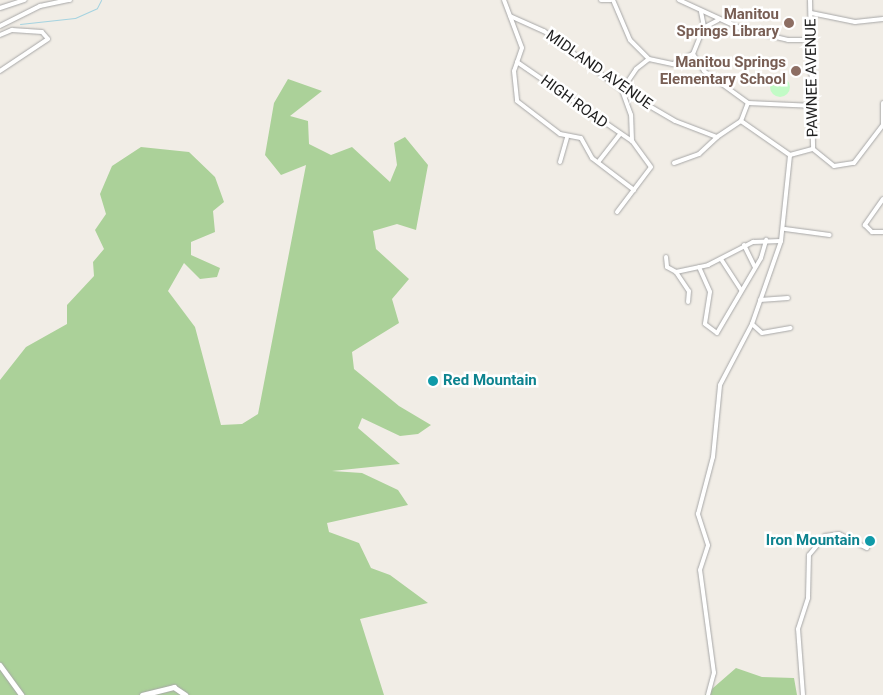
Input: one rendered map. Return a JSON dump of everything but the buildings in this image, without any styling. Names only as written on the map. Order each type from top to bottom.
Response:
[{"type":"street","points":[[0,8],[25,0]]},
{"type":"street","points":[[0,26],[40,6],[68,0]]},
{"type":"street","points":[[504,0],[522,48],[517,62],[516,98],[567,138],[581,138],[599,161],[634,190]]},
{"type":"street","points":[[601,0],[612,0],[630,40],[649,60],[673,64],[693,54],[704,27],[701,11]]},
{"type":"street","points":[[679,0],[718,20],[765,35],[812,40]]},
{"type":"street","name":"PAWNEE AVENUE","points":[[790,155],[813,149],[815,106],[810,0]]},
{"type":"street","points":[[811,12],[855,22],[883,19]]},
{"type":"street","name":"MIDLAND AVENUE","points":[[510,16],[544,31],[622,90],[675,121],[717,137]]},
{"type":"street","points":[[704,27],[718,20]]},
{"type":"street","points":[[0,35],[24,31],[42,32],[48,37],[42,45],[0,71]]},
{"type":"street","points":[[693,54],[704,71],[748,103],[815,106]]},
{"type":"street","points":[[617,212],[651,167],[632,141],[631,115],[622,90],[636,69],[649,60]]},
{"type":"street","name":"HIGH ROAD","points":[[517,62],[619,135],[632,141]]},
{"type":"street","points":[[674,163],[700,154],[717,137],[741,121],[748,103]]},
{"type":"street","points":[[813,149],[821,160],[845,167],[866,151],[883,126],[883,103]]},
{"type":"street","points":[[708,695],[714,674],[700,570],[708,545],[698,514],[713,457],[720,385],[741,339],[752,324],[785,229],[784,183],[790,155],[741,121]]},
{"type":"street","points":[[599,161],[619,135]]},
{"type":"street","points":[[560,162],[567,138]]},
{"type":"street","points":[[882,201],[866,228],[883,232]]},
{"type":"street","points":[[785,229],[830,235]]},
{"type":"street","points":[[676,272],[699,267],[721,259],[744,245],[766,240],[781,240]]},
{"type":"street","points":[[699,267],[710,292],[705,324],[717,333],[755,268],[766,240]]},
{"type":"street","points":[[744,245],[755,268]]},
{"type":"street","points":[[666,256],[667,267],[676,272],[689,292],[688,302]]},
{"type":"street","points":[[721,259],[741,290]]},
{"type":"street","points":[[760,300],[788,298]]},
{"type":"street","points":[[752,324],[762,333],[791,328]]},
{"type":"street","points":[[803,695],[798,629],[808,598],[808,555],[825,536],[839,534],[867,548],[870,540]]},
{"type":"street","points":[[0,665],[22,695]]},
{"type":"street","points":[[142,695],[174,687],[186,695]]},
{"type":"green space","points":[[776,77],[784,77],[790,83],[790,91],[784,97],[776,97],[770,91],[770,83]]},
{"type":"green space","points":[[288,79],[322,91],[290,116],[308,121],[309,144],[331,155],[352,147],[390,182],[397,165],[394,143],[405,137],[428,165],[416,230],[397,224],[373,231],[376,249],[409,279],[392,299],[399,323],[352,352],[354,369],[399,406],[431,425],[418,434],[400,436],[362,418],[358,428],[400,464],[332,471],[362,473],[398,490],[408,505],[327,523],[329,532],[359,543],[371,568],[390,575],[428,603],[360,619],[384,695],[0,695],[0,380],[26,347],[67,324],[67,305],[94,276],[93,262],[104,249],[95,230],[106,214],[100,194],[112,166],[141,147],[189,152],[215,177],[224,202],[213,211],[215,232],[191,242],[191,255],[220,268],[217,277],[200,279],[184,263],[168,291],[195,327],[221,425],[242,424],[258,414],[306,165],[281,175],[265,155],[274,103]]},
{"type":"green space","points":[[736,668],[762,677],[794,678],[797,695],[705,695]]},
{"type":"waterway","points":[[20,24],[75,18],[97,8],[101,0]]},
{"type":"place","name":"Manitou Springs Library","points":[[789,23]]},
{"type":"place","name":"Manitou Springs Elementary School","points":[[796,71]]},
{"type":"place","name":"Red Mountain","points":[[433,381]]},
{"type":"place","name":"Iron Mountain","points":[[870,541]]}]
